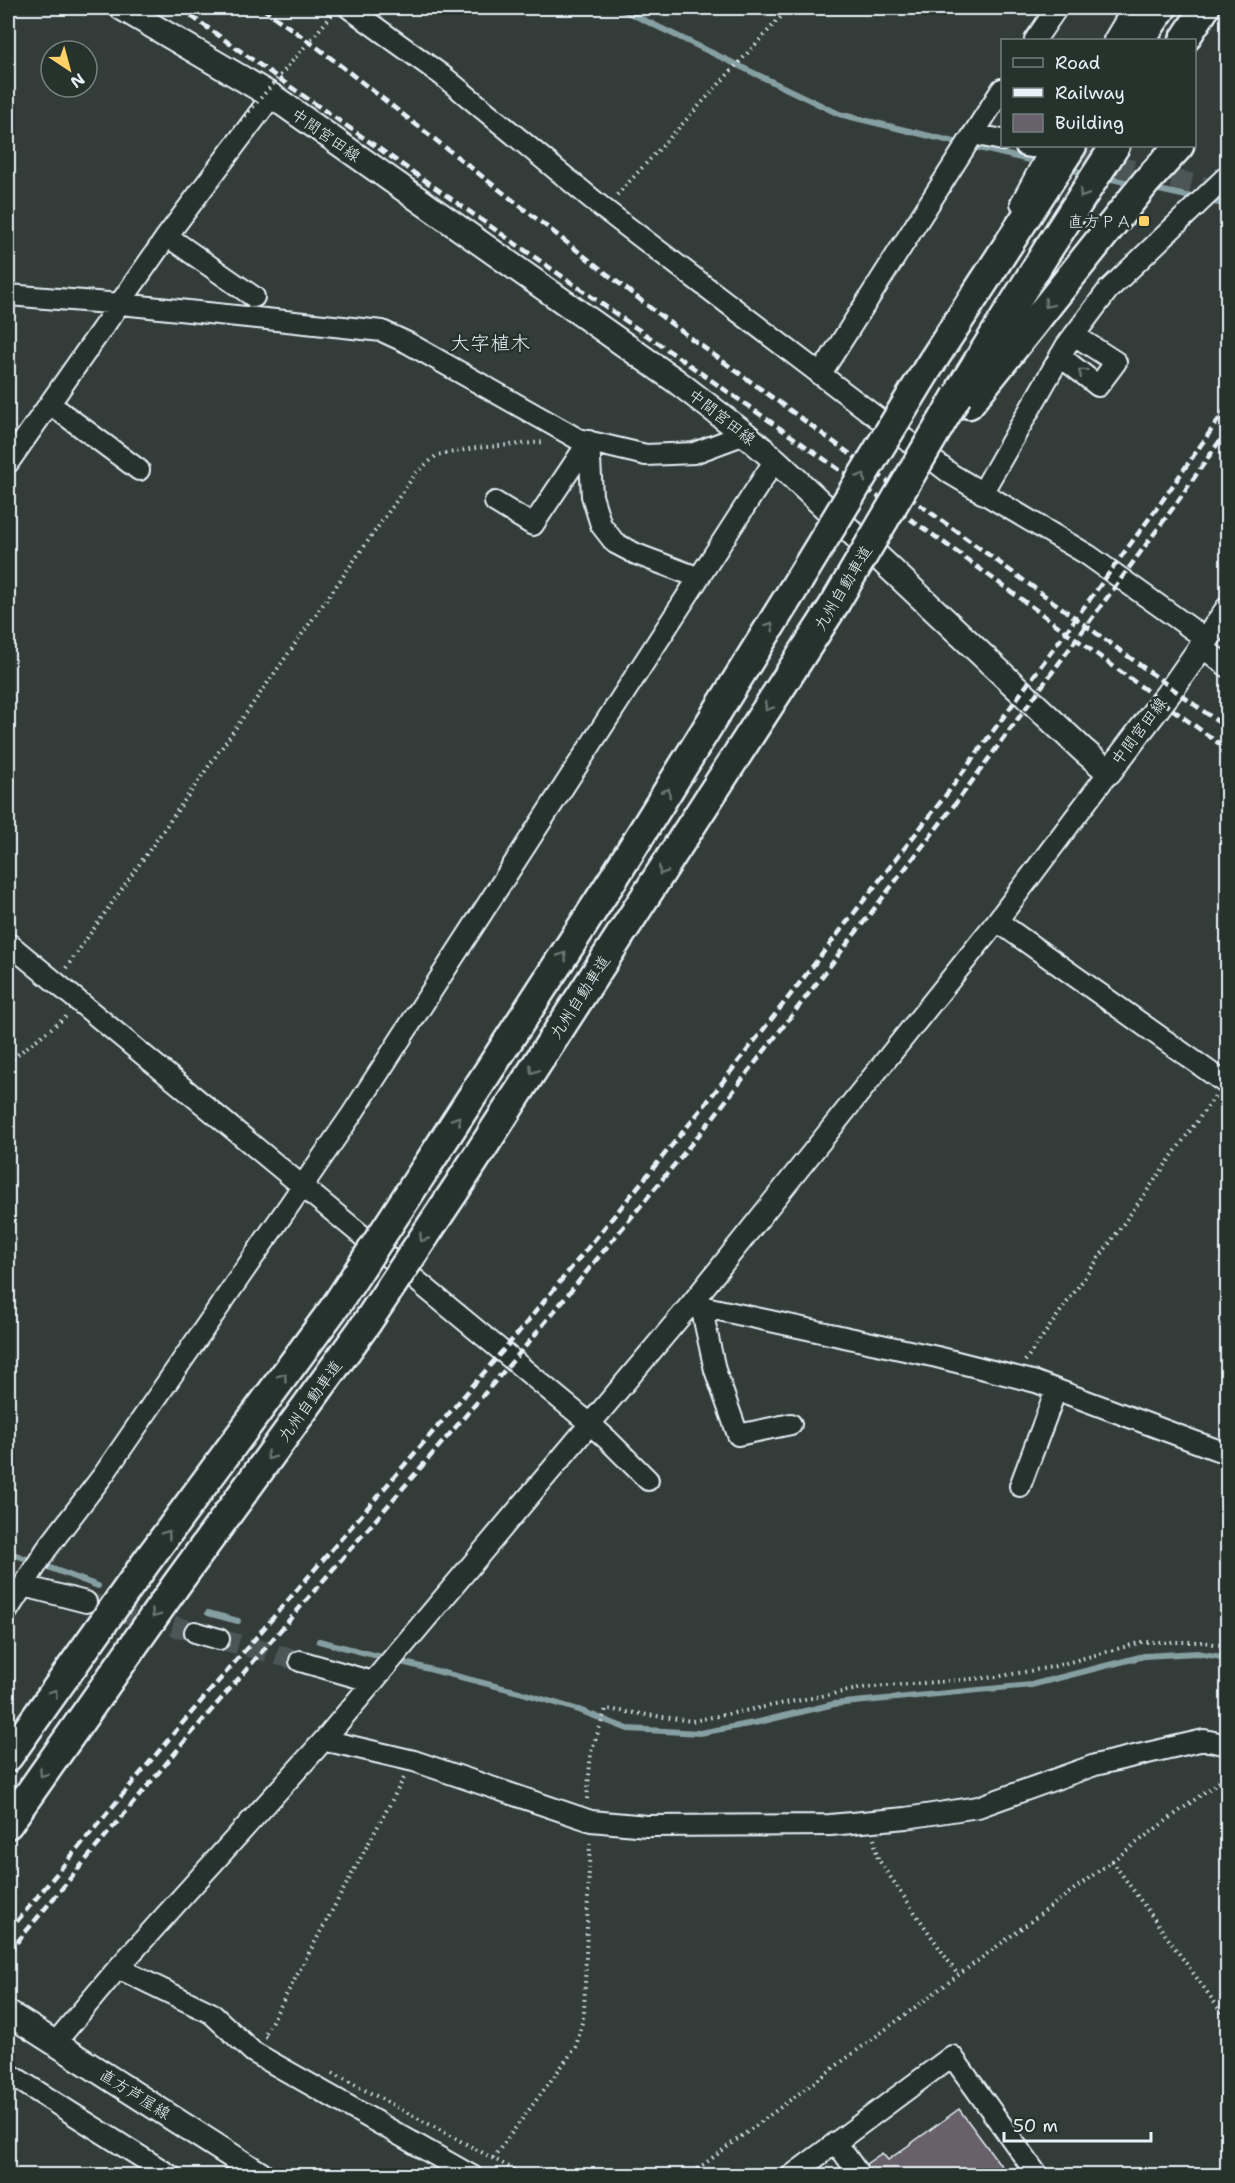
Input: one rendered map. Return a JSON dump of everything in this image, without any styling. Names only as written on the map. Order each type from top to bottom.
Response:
[{"type":"highway","points":[[1141,39],[1162,8]]},
{"type":"highway","points":[[1185,39],[1205,8]]},
{"type":"highway","points":[[8,1757],[147,1561],[337,1304],[615,876],[928,368],[1071,147]]},
{"type":"highway","name":"九州自動車道","points":[[8,1824],[176,1585],[366,1324],[456,1189],[834,605],[912,474],[963,400],[1050,246],[1114,147]]},
{"type":"highway","points":[[963,400],[1178,147]]},
{"type":"main road","name":"中間宮田線","points":[[122,8],[272,96],[676,381],[745,434],[1109,772],[1171,690],[1227,609]]},
{"type":"main road","name":"直方芦屋線","points":[[8,2013],[263,2175]]},
{"type":"street","points":[[349,8],[443,76],[604,209],[951,474],[1088,555],[1203,642],[1227,667]]},
{"type":"street","points":[[1036,39],[1057,8]]},
{"type":"street","points":[[1115,39],[1133,8]]},
{"type":"street","points":[[820,375],[1001,91]]},
{"type":"street","points":[[8,463],[168,236],[272,96]]},
{"type":"street","points":[[973,134],[1001,140]]},
{"type":"street","points":[[970,304],[1051,147]]},
{"type":"street","points":[[982,493],[1060,356],[1108,290],[1227,176]]},
{"type":"street","points":[[168,236],[254,297]]},
{"type":"street","points":[[8,295],[121,304],[382,331],[584,440],[646,455],[694,453],[745,434]]},
{"type":"street","points":[[1060,356],[1098,386],[1116,362],[1074,335]]},
{"type":"street","points":[[50,404],[139,470]]},
{"type":"street","points":[[495,502],[533,525],[584,440]]},
{"type":"street","points":[[584,440],[592,496],[601,525],[615,543],[636,554],[697,577]]},
{"type":"street","points":[[8,1610],[46,1551],[105,1474],[304,1186],[775,460]]},
{"type":"street","points":[[55,2043],[118,1968],[324,1740],[589,1423],[696,1305],[997,921],[1109,772]]},
{"type":"street","points":[[997,921],[1226,1083]]},
{"type":"street","points":[[12,953],[55,983],[304,1186],[609,1440],[648,1480]]},
{"type":"street","points":[[696,1305],[1014,1376],[1227,1454]]},
{"type":"street","points":[[696,1305],[715,1370],[738,1434],[791,1424]]},
{"type":"street","points":[[1020,1486],[1056,1390]]},
{"type":"street","points":[[27,1581],[86,1602]]},
{"type":"street","points":[[195,1632],[219,1639]]},
{"type":"street","points":[[300,1661],[376,1678]]},
{"type":"street","points":[[324,1740],[414,1761],[591,1821],[647,1826],[830,1825],[870,1822],[978,1807],[1095,1765],[1203,1740],[1227,1745]]},
{"type":"street","points":[[118,1968],[211,2013],[253,2052],[472,2175]]},
{"type":"street","points":[[791,2175],[952,2056],[1038,2175]]},
{"type":"street","points":[[8,2073],[171,2175]]},
{"type":"street","points":[[836,2142],[860,2175]]},
{"type":"path","points":[[241,121],[349,8]]},
{"type":"path","points":[[604,209],[789,8]]},
{"type":"path","points":[[55,983],[416,472],[437,454],[476,448],[584,440]]},
{"type":"path","points":[[8,1062],[82,1005]]},
{"type":"path","points":[[1014,1376],[1226,1083]]},
{"type":"path","points":[[493,2158],[576,2047],[584,2014],[591,1821],[586,1794],[591,1752],[606,1709],[692,1721],[863,1688],[996,1677],[1052,1667],[1142,1642],[1200,1642],[1227,1646]]},
{"type":"path","points":[[274,2041],[264,2036],[414,1761]]},
{"type":"path","points":[[688,2175],[1227,1775]]},
{"type":"path","points":[[870,1822],[878,1859],[958,1975]]},
{"type":"path","points":[[1112,1861],[1227,2021]]},
{"type":"path","points":[[327,2069],[526,2175]]},
{"type":"building","points":[[959,2109],[1008,2175],[872,2175],[866,2164],[882,2153],[888,2160]]},
{"type":"waterway","points":[[619,8],[839,114],[1041,163]]},
{"type":"waterway","points":[[1065,168],[1088,174]]},
{"type":"waterway","points":[[1103,177],[1134,184]]},
{"type":"waterway","points":[[1150,188],[1228,205]]},
{"type":"waterway","points":[[8,1552],[98,1586]]},
{"type":"waterway","points":[[208,1613],[238,1621]]},
{"type":"waterway","points":[[319,1641],[519,1692],[579,1710],[628,1729],[700,1733],[834,1704],[1031,1685],[1144,1656],[1197,1653],[1228,1658]]},
{"type":"tunnel","points":[[1055,152],[1228,192]]},
{"type":"tunnel","points":[[86,1602],[195,1632]]},
{"type":"tunnel","points":[[219,1639],[300,1661]]},
{"type":"railway","points":[[180,8],[943,542],[1228,750]]},
{"type":"railway","points":[[262,8],[318,48],[666,320],[1228,729]]},
{"type":"railway","points":[[8,1932],[179,1727],[518,1333],[700,1111],[949,791],[1162,501],[1228,406]]},
{"type":"railway","points":[[8,1953],[190,1735],[529,1342],[711,1120],[959,799],[1173,508],[1228,429]]},
{"type":"place","name":"直方ＰＡ","points":[[1144,221]]},
{"type":"district","name":"大字植木","points":[[490,343]]}]
